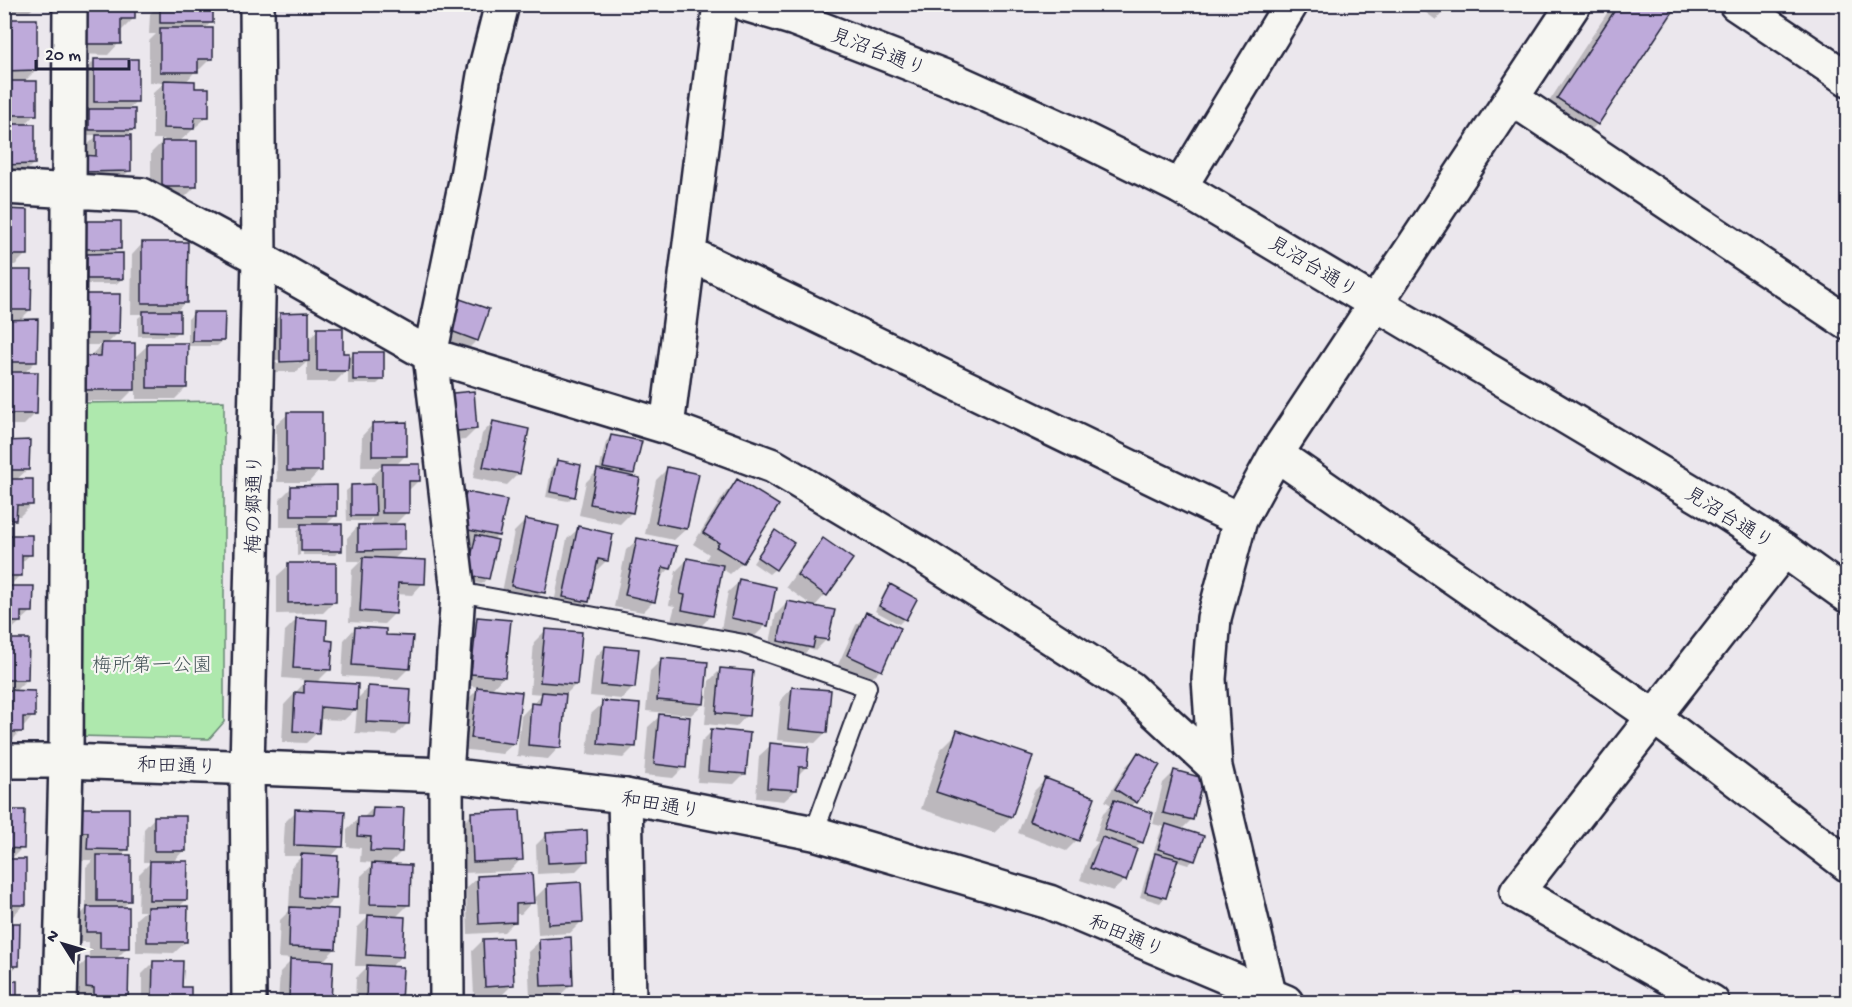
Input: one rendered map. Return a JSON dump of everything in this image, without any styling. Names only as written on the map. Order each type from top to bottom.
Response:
[{"type":"street","points":[[60,1002],[66,760],[70,4]]},
{"type":"street","name":"梅の郷通り","points":[[249,1002],[247,767],[259,258],[257,4]]},
{"type":"street","points":[[447,1002],[446,775],[458,592],[430,355],[467,176],[484,75],[502,4]]},
{"type":"street","points":[[667,427],[720,4]]},
{"type":"street","name":"見沼台通り","points":[[745,4],[795,19],[958,82],[1067,131],[1180,187],[1719,508],[1784,550],[1848,596]]},
{"type":"street","points":[[1180,187],[1291,4]]},
{"type":"street","points":[[1275,1000],[1215,767],[1209,679],[1214,618],[1240,520],[1276,454],[1574,4]]},
{"type":"street","points":[[1736,4],[1848,79]]},
{"type":"street","points":[[1513,99],[1848,323]]},
{"type":"street","points":[[4,187],[142,195],[430,355],[667,427],[773,466],[924,556],[1130,688],[1215,767]]},
{"type":"street","points":[[690,254],[1240,520]]},
{"type":"street","points":[[1276,454],[1653,716],[1848,865]]},
{"type":"street","points":[[1712,1002],[1517,892],[1784,550]]},
{"type":"street","name":"和田通り","points":[[4,761],[66,760],[446,775],[625,796],[814,833],[1049,902],[1275,1000]]},
{"type":"street","points":[[625,796],[629,1002]]},
{"type":"lane","points":[[458,592],[744,644],[867,687],[814,833]]},
{"type":"green space","name":"梅所第一公園","points":[[224,401],[224,722],[209,739],[78,736],[82,403]]},
{"type":"building","points":[[85,4],[135,4],[135,19],[121,19],[121,44],[85,44]]},
{"type":"building","points":[[160,4],[213,4],[213,23],[160,23]]},
{"type":"building","points":[[1619,4],[1678,4],[1598,125],[1557,98]]},
{"type":"building","points":[[11,19],[37,19],[37,70],[4,71],[4,28],[11,28]]},
{"type":"building","points":[[160,28],[213,28],[213,59],[198,59],[198,72],[160,72]]},
{"type":"building","points":[[94,59],[138,59],[138,102],[94,102]]},
{"type":"building","points":[[164,80],[195,81],[195,88],[209,88],[209,117],[195,117],[194,129],[163,128]]},
{"type":"building","points":[[4,81],[37,81],[37,115],[4,115]]},
{"type":"building","points":[[89,109],[135,109],[135,130],[89,130]]},
{"type":"building","points":[[4,124],[35,124],[35,164],[4,165]]},
{"type":"building","points":[[96,135],[131,135],[131,171],[82,172],[82,155],[96,156]]},
{"type":"building","points":[[162,141],[197,141],[197,187],[162,187]]},
{"type":"building","points":[[4,209],[28,210],[28,255],[4,255]]},
{"type":"building","points":[[80,221],[121,221],[121,249],[80,249]]},
{"type":"building","points":[[142,242],[188,242],[187,303],[142,303]]},
{"type":"building","points":[[123,253],[123,279],[87,279],[87,254]]},
{"type":"building","points":[[4,270],[32,270],[31,310],[4,310]]},
{"type":"building","points":[[77,294],[120,294],[119,334],[76,334]]},
{"type":"building","points":[[454,297],[489,309],[478,341],[443,328]]},
{"type":"building","points":[[143,311],[180,311],[180,332],[143,331]]},
{"type":"building","points":[[193,312],[225,312],[224,341],[192,341]]},
{"type":"building","points":[[309,312],[309,361],[280,362],[280,313]]},
{"type":"building","points":[[38,319],[37,362],[4,362],[4,320]]},
{"type":"building","points":[[317,328],[343,328],[343,353],[349,353],[348,371],[317,371]]},
{"type":"building","points":[[102,343],[135,343],[135,390],[84,390],[84,356],[101,356]]},
{"type":"building","points":[[147,343],[188,343],[187,388],[147,388]]},
{"type":"building","points":[[353,352],[384,352],[384,380],[353,380]]},
{"type":"building","points":[[4,372],[38,372],[37,414],[4,414]]},
{"type":"building","points":[[474,391],[477,429],[447,432],[443,394]]},
{"type":"building","points":[[287,412],[322,412],[322,471],[287,471]]},
{"type":"building","points":[[493,421],[529,429],[520,474],[483,467]]},
{"type":"building","points":[[407,422],[407,456],[372,456],[372,423]]},
{"type":"building","points":[[611,435],[642,441],[634,474],[603,468]]},
{"type":"building","points":[[30,440],[29,470],[4,470],[4,441]]},
{"type":"building","points":[[557,460],[581,465],[575,497],[550,492]]},
{"type":"building","points":[[382,464],[420,464],[420,481],[409,481],[409,513],[382,513]]},
{"type":"building","points":[[667,467],[699,474],[687,529],[656,523]]},
{"type":"building","points":[[597,469],[640,478],[633,513],[590,504]]},
{"type":"building","points":[[4,479],[33,479],[33,505],[17,505],[16,520],[4,520]]},
{"type":"building","points":[[737,479],[779,505],[743,563],[716,547],[719,543],[703,533]]},
{"type":"building","points":[[375,484],[376,516],[351,516],[351,485]]},
{"type":"building","points":[[337,485],[337,516],[291,516],[291,486]]},
{"type":"building","points":[[466,492],[507,500],[499,536],[458,528]]},
{"type":"building","points":[[525,519],[559,526],[545,593],[511,586]]},
{"type":"building","points":[[301,524],[342,524],[342,551],[301,551]]},
{"type":"building","points":[[405,524],[405,550],[358,551],[358,525]]},
{"type":"building","points":[[578,526],[613,534],[608,561],[598,559],[589,602],[563,597]]},
{"type":"building","points":[[775,530],[794,543],[776,570],[757,557]]},
{"type":"building","points":[[4,535],[32,535],[32,555],[22,555],[22,576],[4,576]]},
{"type":"building","points":[[476,535],[498,540],[489,579],[467,575]]},
{"type":"building","points":[[637,538],[677,546],[671,569],[663,567],[655,602],[625,595]]},
{"type":"building","points":[[823,538],[853,559],[827,596],[797,575]]},
{"type":"building","points":[[363,557],[426,560],[425,584],[398,583],[396,614],[360,611]]},
{"type":"building","points":[[687,558],[723,565],[713,616],[682,610],[685,595],[680,594]]},
{"type":"building","points":[[288,563],[336,563],[336,602],[288,603]]},
{"type":"building","points":[[739,579],[776,587],[768,626],[731,618]]},
{"type":"building","points":[[890,584],[917,599],[906,620],[879,606]]},
{"type":"building","points":[[4,586],[34,586],[33,612],[21,612],[21,622],[4,622]]},
{"type":"building","points":[[787,601],[835,610],[828,640],[815,638],[813,648],[778,641]]},
{"type":"building","points":[[866,612],[901,628],[882,671],[847,655]]},
{"type":"building","points":[[477,617],[511,620],[505,677],[471,674]]},
{"type":"building","points":[[296,618],[327,620],[326,640],[333,641],[331,670],[293,668]]},
{"type":"building","points":[[355,627],[386,629],[386,635],[413,636],[410,669],[352,665]]},
{"type":"building","points":[[545,629],[582,632],[577,685],[540,682]]},
{"type":"building","points":[[4,639],[29,639],[28,680],[4,680]]},
{"type":"building","points":[[605,646],[639,649],[635,688],[601,685]]},
{"type":"building","points":[[661,658],[708,662],[704,704],[657,700]]},
{"type":"building","points":[[720,668],[753,671],[749,716],[716,713]]},
{"type":"building","points":[[304,681],[358,684],[357,710],[321,707],[319,733],[293,731],[295,692],[304,693]]},
{"type":"building","points":[[368,686],[411,689],[409,724],[366,722]]},
{"type":"building","points":[[477,687],[522,692],[515,744],[471,738]]},
{"type":"building","points":[[792,687],[831,690],[827,733],[788,729]]},
{"type":"building","points":[[4,690],[35,691],[35,717],[23,717],[23,732],[4,732]]},
{"type":"building","points":[[542,692],[566,694],[561,748],[528,745],[531,703],[540,704]]},
{"type":"building","points":[[602,701],[640,704],[636,747],[598,744]]},
{"type":"building","points":[[659,714],[690,717],[686,768],[654,764]]},
{"type":"building","points":[[711,729],[750,733],[746,774],[708,771]]},
{"type":"building","points":[[957,730],[1033,756],[1012,817],[936,792]]},
{"type":"building","points":[[770,743],[809,747],[807,767],[799,767],[797,790],[767,788]]},
{"type":"building","points":[[1138,752],[1160,765],[1137,803],[1115,789]]},
{"type":"building","points":[[1174,770],[1203,778],[1193,820],[1163,813]]},
{"type":"building","points":[[1045,778],[1095,797],[1079,841],[1029,821]]},
{"type":"building","points":[[1114,800],[1153,813],[1143,843],[1104,829]]},
{"type":"building","points":[[373,807],[404,808],[402,852],[370,851],[371,837],[357,836],[358,817],[372,817]]},
{"type":"building","points":[[80,808],[129,808],[129,850],[87,849],[88,832],[80,832]]},
{"type":"building","points":[[295,809],[345,811],[343,847],[294,845]]},
{"type":"building","points":[[4,810],[25,810],[24,849],[4,848]]},
{"type":"building","points":[[520,810],[523,860],[473,862],[471,812]]},
{"type":"building","points":[[154,816],[186,816],[186,851],[154,851]]},
{"type":"building","points":[[1166,824],[1204,836],[1195,861],[1158,849]]},
{"type":"building","points":[[587,830],[588,861],[548,863],[546,833]]},
{"type":"building","points":[[1102,837],[1137,849],[1126,881],[1090,868]]},
{"type":"building","points":[[1155,853],[1178,859],[1166,898],[1145,892]]},
{"type":"building","points":[[301,854],[338,856],[336,899],[300,897]]},
{"type":"building","points":[[97,855],[131,855],[131,901],[97,901]]},
{"type":"building","points":[[4,859],[26,859],[26,905],[4,905]]},
{"type":"building","points":[[150,861],[188,861],[187,900],[149,900]]},
{"type":"building","points":[[372,863],[411,865],[410,905],[370,904]]},
{"type":"building","points":[[532,873],[534,903],[516,904],[516,922],[479,924],[477,876]]},
{"type":"building","points":[[581,882],[583,922],[548,924],[547,884]]},
{"type":"building","points":[[188,906],[187,942],[147,942],[147,907]]},
{"type":"building","points":[[87,907],[129,907],[129,948],[100,948],[100,932],[86,932]]},
{"type":"building","points":[[290,907],[338,909],[336,949],[289,947]]},
{"type":"building","points":[[368,915],[405,917],[403,957],[366,955]]},
{"type":"building","points":[[4,923],[20,923],[19,966],[4,966]]},
{"type":"building","points":[[571,937],[573,985],[541,986],[539,939]]},
{"type":"building","points":[[512,938],[514,985],[485,987],[483,939]]},
{"type":"building","points":[[86,958],[129,958],[128,1002],[94,1002],[94,988],[86,987]]},
{"type":"building","points":[[290,959],[333,961],[331,1002],[289,1002]]},
{"type":"building","points":[[153,961],[183,961],[182,987],[191,987],[191,1002],[152,1002]]},
{"type":"building","points":[[367,965],[403,967],[401,1002],[366,1002]]},
{"type":"building","points":[[4,981],[17,981],[17,1002],[4,1002]]},
{"type":"building","points":[[579,996],[580,1002],[540,1002],[540,999]]},
{"type":"building","points":[[509,999],[509,1002],[471,1002]]}]
